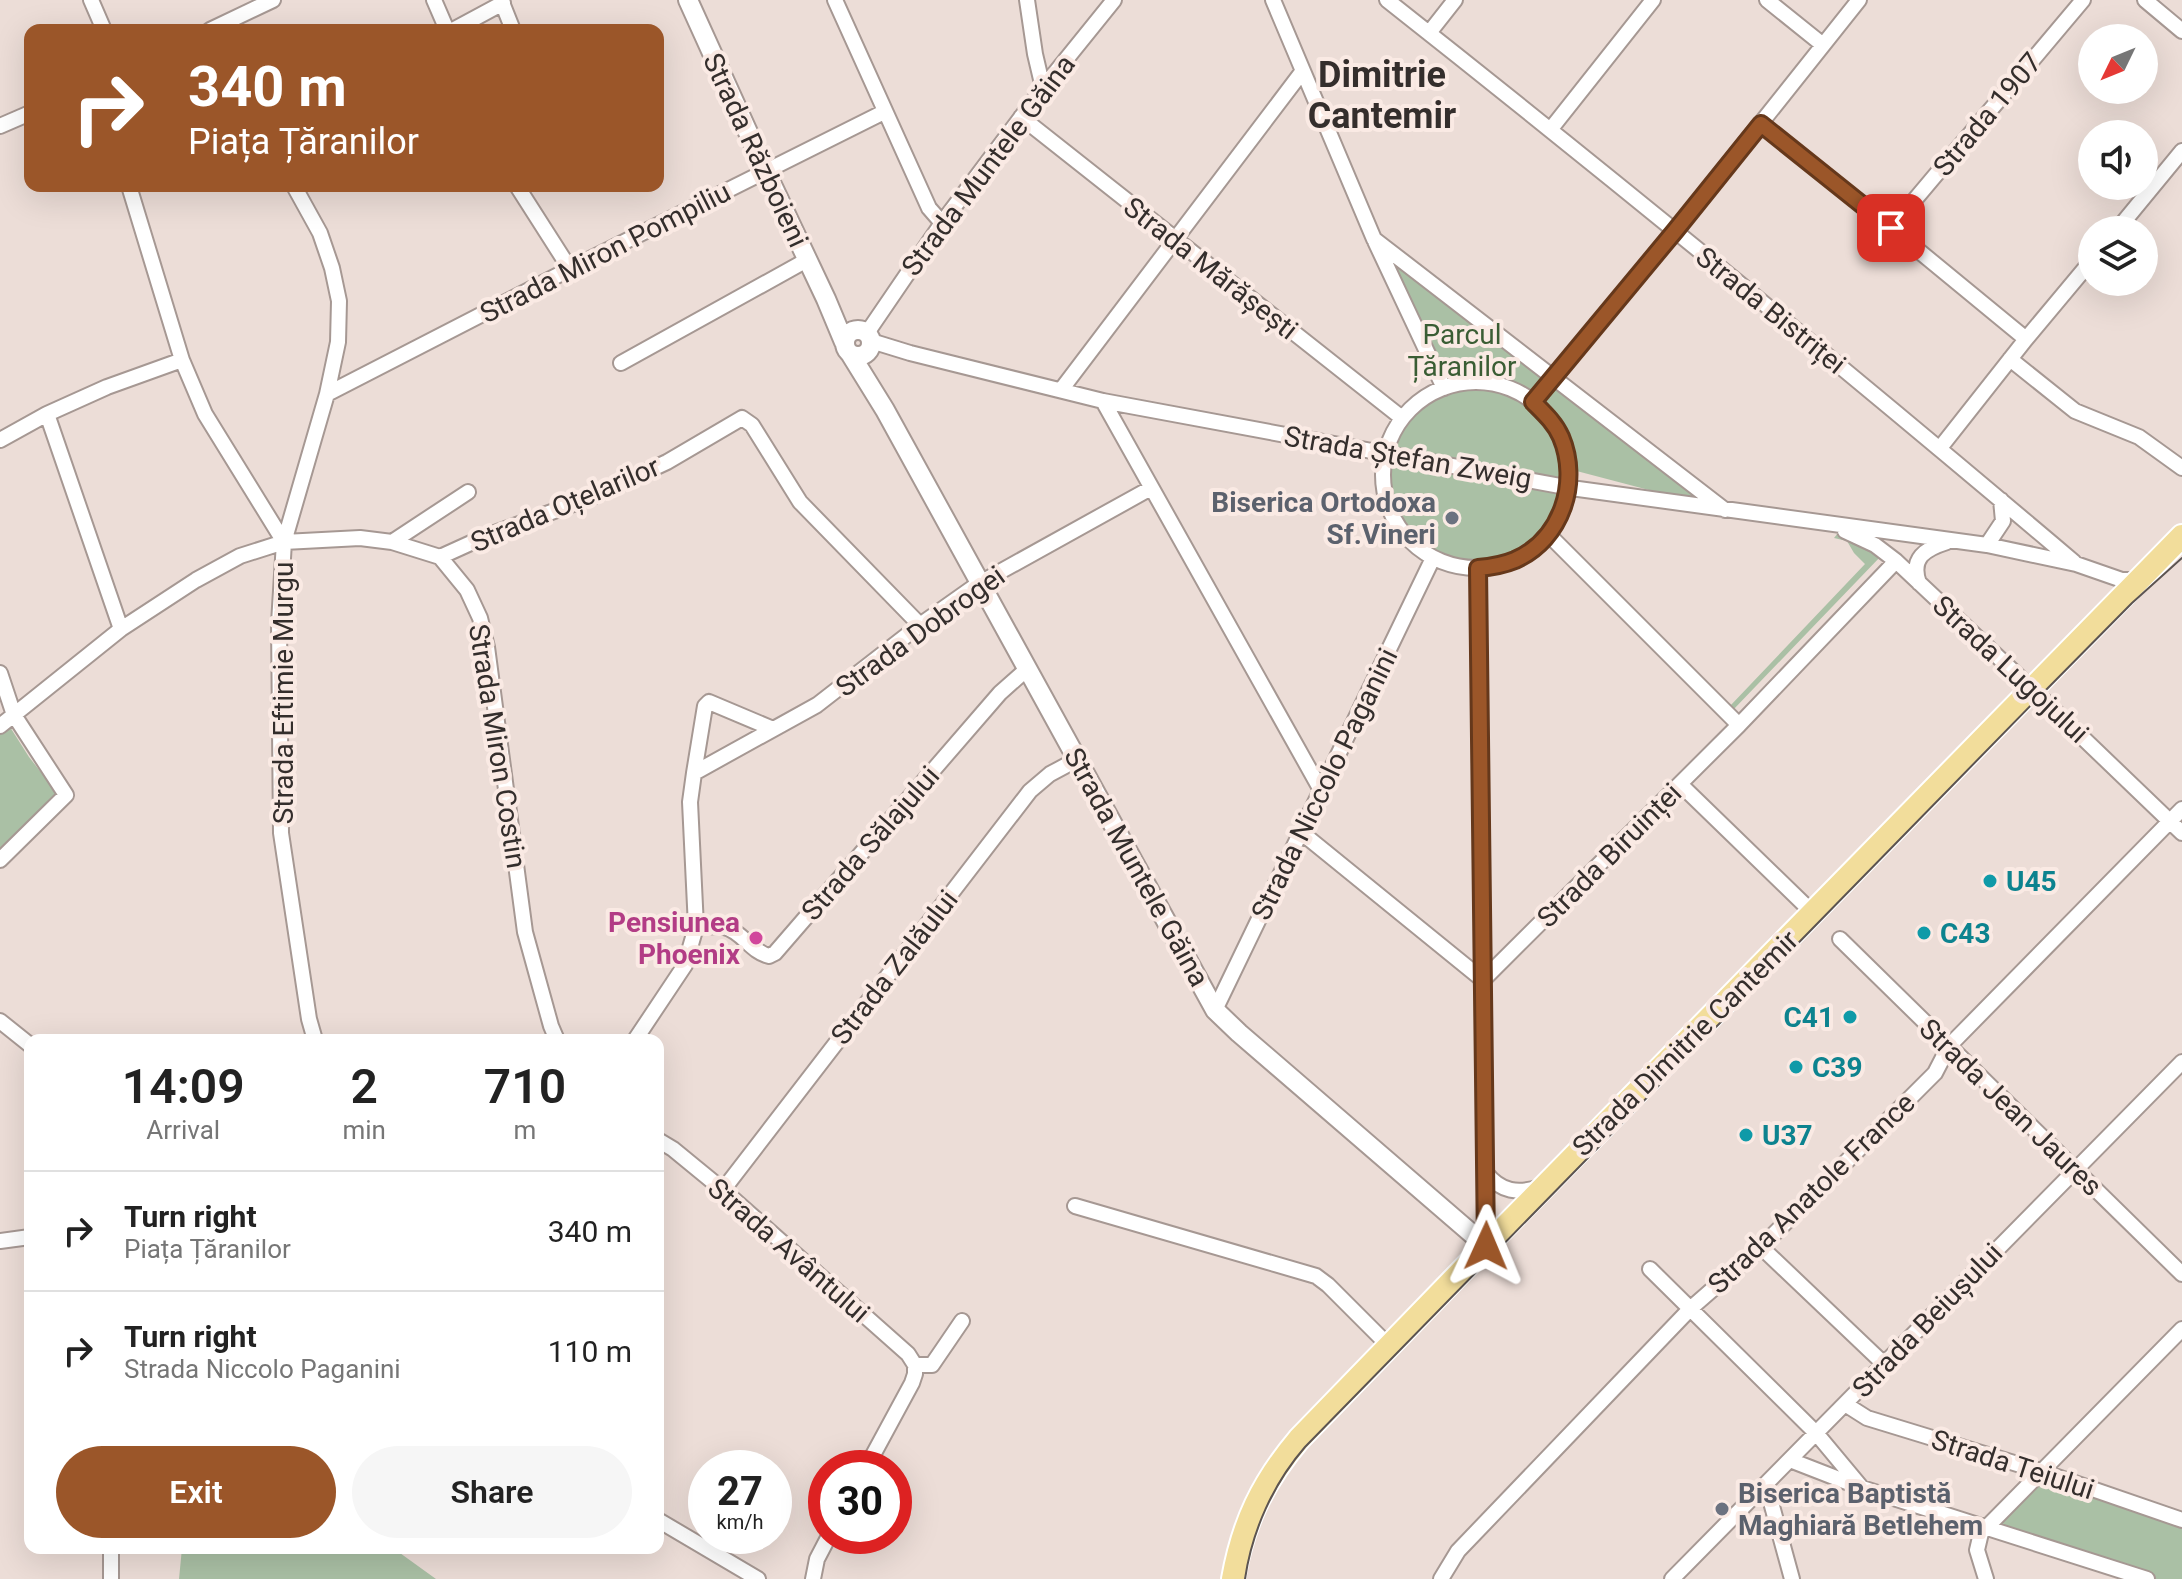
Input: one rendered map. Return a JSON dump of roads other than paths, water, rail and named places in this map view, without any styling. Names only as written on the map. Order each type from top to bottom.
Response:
[{"type":"main road","name":"Strada Dimitrie Cantemir","points":[[1233,1579],[1249,1517],[1274,1472],[1299,1439],[2182,536]]},
{"type":"street","points":[[91,0],[101,24]]},
{"type":"street","points":[[223,24],[273,0]]},
{"type":"street","points":[[434,0],[447,24]]},
{"type":"street","name":"Strada Războieni","points":[[688,0],[848,348]]},
{"type":"street","points":[[835,0],[929,208],[942,223]]},
{"type":"street","points":[[1027,0],[1043,88]]},
{"type":"street","name":"Strada Muntele Găina","points":[[885,410],[867,338],[942,223],[1043,88],[1114,0]]},
{"type":"street","points":[[1273,0],[1374,239],[1444,388]]},
{"type":"street","name":"Strada Bistriței","points":[[1387,0],[1675,231],[2076,564]]},
{"type":"street","points":[[1429,33],[1455,0]]},
{"type":"street","points":[[1550,130],[1653,0]]},
{"type":"street","points":[[1767,0],[1823,45]]},
{"type":"street","points":[[1533,402],[1675,231],[1859,0]]},
{"type":"street","name":"Strada 1907","points":[[1891,228],[2083,0]]},
{"type":"street","points":[[2145,0],[2182,31]]},
{"type":"street","points":[[461,24],[502,2],[511,24]]},
{"type":"street","points":[[1061,390],[1302,72]]},
{"type":"street","name":"Strada Miron Pompiliu","points":[[327,394],[884,112]]},
{"type":"street","points":[[0,126],[24,116]]},
{"type":"street","name":"Strada Mărășești","points":[[1021,117],[1402,418]]},
{"type":"street","points":[[1761,124],[2026,339]]},
{"type":"street","points":[[2129,216],[2182,151]]},
{"type":"street","name":"Strada Eftimie Murgu","points":[[131,192],[182,360],[205,414],[284,542],[279,623],[281,833],[313,1034]]},
{"type":"street","points":[[284,542],[327,394],[338,342],[339,301],[332,268],[320,233],[297,192]]},
{"type":"street","points":[[521,192],[570,269]]},
{"type":"street","points":[[1374,239],[1725,510]]},
{"type":"street","points":[[621,363],[807,260]]},
{"type":"street","points":[[1940,448],[2078,277]]},
{"type":"street","name":"Strada Războieni","points":[[826,299],[867,338]]},
{"type":"street","name":"Strada Muntele Găina","points":[[867,338],[848,334],[848,348],[1215,1010],[1486,1246]]},
{"type":"street","name":"Strada Ștefan Zweig","points":[[867,338],[910,353],[1103,401],[1568,487],[1987,545],[2076,564],[2110,577],[2139,580]]},
{"type":"street","points":[[2010,359],[2075,411],[2139,437],[2182,468]]},
{"type":"street","points":[[0,440],[47,414],[107,387],[182,360]]},
{"type":"street","points":[[1469,382],[1495,384],[1519,393],[1533,402],[1552,422],[1561,438],[1569,469],[1564,505],[1557,521],[1534,548],[1498,566],[1455,566],[1433,558],[1406,536],[1392,514],[1384,490],[1383,472],[1392,435],[1402,418],[1421,400],[1444,388],[1469,382]]},
{"type":"street","points":[[1103,401],[1321,790]]},
{"type":"street","points":[[47,414],[121,629]]},
{"type":"street","name":"Strada Oțelarilor","points":[[440,557],[484,537],[592,497],[667,462],[742,418],[752,425],[800,502],[920,625]]},
{"type":"street","name":"Strada Dobrogei","points":[[694,773],[817,705],[978,584],[1151,488]]},
{"type":"street","points":[[392,542],[468,492]]},
{"type":"street","points":[[1987,545],[2003,521],[2001,500]]},
{"type":"street","name":"Strada Lugojului","points":[[1826,525],[1863,538],[1896,561],[2182,833]]},
{"type":"street","points":[[1548,534],[1739,725]]},
{"type":"street","points":[[0,726],[121,629],[196,580],[240,556],[284,542],[360,538],[392,542],[440,557]]},
{"type":"street","points":[[1919,583],[1916,573],[1920,557],[1938,545],[1951,541]]},
{"type":"street","name":"Strada Miron Costin","points":[[440,557],[467,590],[480,618],[487,647],[525,932],[554,1034]]},
{"type":"street","name":"Strada Niccolo Paganini","points":[[1215,1010],[1433,558]]},
{"type":"street","name":"Strada Biruinței","points":[[1483,980],[1739,725],[1896,561]]},
{"type":"street","points":[[1478,568],[1486,1246]]},
{"type":"street","name":"Strada Sălajului","points":[[696,927],[723,927],[735,932],[761,954],[769,956],[775,953],[1000,693],[1027,669]]},
{"type":"street","points":[[0,673],[14,715],[66,795],[0,860]]},
{"type":"street","points":[[639,1034],[685,965],[696,927],[690,802],[705,706],[709,702],[773,729]]},
{"type":"street","name":"Strada Zalăului","points":[[723,1190],[1030,791],[1050,774],[1078,759]]},
{"type":"street","points":[[1680,784],[1813,913]]},
{"type":"street","name":"Strada Anatole France","points":[[1441,1579],[1458,1551],[1690,1309],[1761,1247],[1935,1073],[1949,1046],[2182,809]]},
{"type":"street","points":[[1302,833],[1483,980]]},
{"type":"street","name":"Strada Jean Jaures","points":[[1840,939],[2182,1274]]},
{"type":"street","points":[[0,1021],[24,1040]]},
{"type":"street","name":"Strada Beiușului","points":[[1672,1579],[2182,1062]]},
{"type":"street","name":"Strada Avântului","points":[[664,1144],[723,1190],[908,1354],[915,1365]]},
{"type":"street","points":[[1486,1173],[1501,1188],[1510,1191],[1524,1192],[1544,1186]]},
{"type":"street","points":[[1075,1206],[1316,1276],[1389,1346]]},
{"type":"street","points":[[0,1241],[24,1238]]},
{"type":"street","points":[[1761,1247],[1884,1364]]},
{"type":"street","points":[[1650,1269],[1816,1433],[1862,1488]]},
{"type":"street","points":[[876,1450],[914,1378],[915,1365],[932,1365],[962,1321]]},
{"type":"street","points":[[1986,1579],[1977,1550],[1981,1533],[2182,1329]]},
{"type":"street","name":"Strada Teiului","points":[[1845,1404],[1867,1418],[2040,1471],[2182,1520]]},
{"type":"street","points":[[1790,1460],[1862,1488],[2147,1579]]},
{"type":"street","points":[[1766,1484],[1792,1579]]},
{"type":"street","points":[[664,1524],[758,1579]]},
{"type":"street","points":[[111,1554],[111,1579]]},
{"type":"street","points":[[813,1579],[820,1554]]},
{"type":"tram line","points":[[1245,1579],[1253,1543],[1266,1509],[1283,1476],[1305,1447],[2040,696],[2132,603],[2182,558]]},
{"type":"place","name":"Biserica Ortodoxa Sf.Vineri","points":[[1452,518]]},
{"type":"place","name":"U45","points":[[1990,881]]},
{"type":"place","name":"C43","points":[[1924,933]]},
{"type":"place","name":"Pensiunea Phoenix","points":[[756,938]]},
{"type":"place","name":"C41","points":[[1850,1017]]},
{"type":"place","name":"C39","points":[[1796,1067]]},
{"type":"place","name":"U37","points":[[1746,1135]]},
{"type":"place","name":"Biserica Baptistă Maghiară Betlehem","points":[[1722,1509]]},
{"type":"district","name":"Dimitrie Cantemir","points":[[1382,94]]},
{"type":"park label","name":"Parcul Țăranilor","points":[[1462,350]]}]
